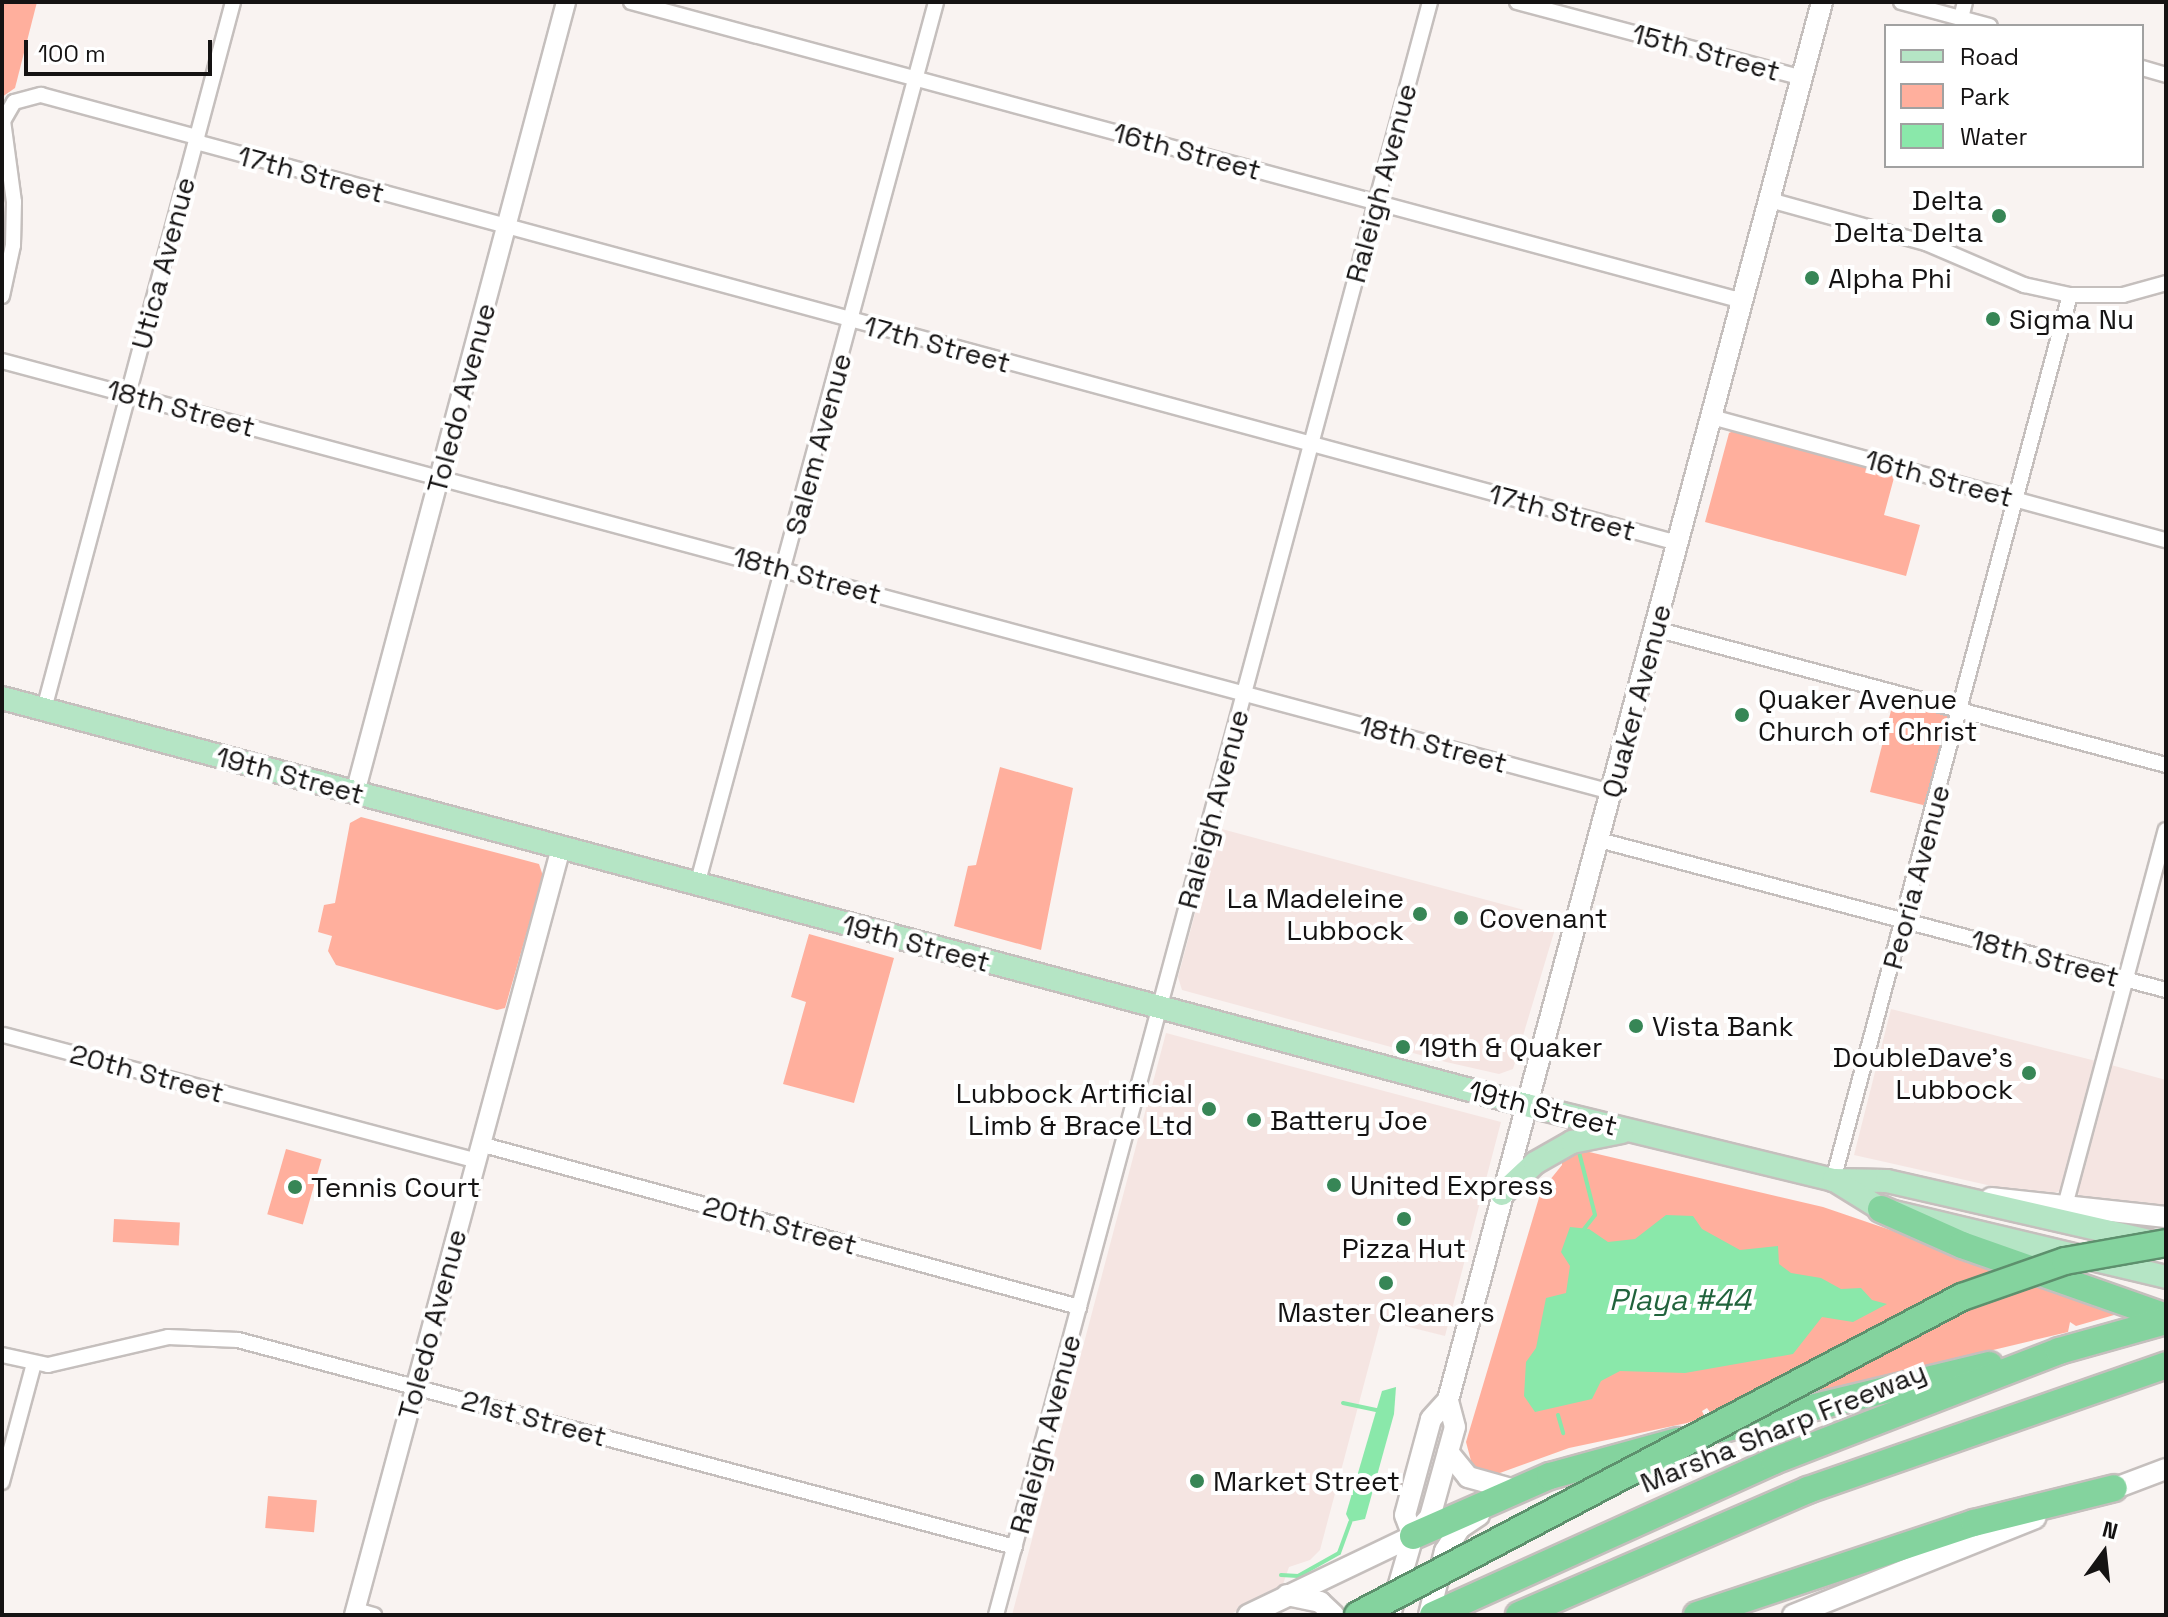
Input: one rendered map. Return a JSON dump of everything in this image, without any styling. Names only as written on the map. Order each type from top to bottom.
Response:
[{"type":"highway","points":[[1881,1209],[1962,1245],[2159,1316]]},
{"type":"highway","points":[[1358,1615],[1962,1297],[2065,1261],[2166,1244]]},
{"type":"highway","name":"Marsha Sharp Freeway","points":[[1431,1615],[1774,1461],[2059,1351],[2159,1316]]},
{"type":"highway","points":[[1413,1536],[1515,1490],[1815,1404],[2059,1351]]},
{"type":"highway","points":[[1519,1615],[1808,1490],[2166,1365]]},
{"type":"highway","points":[[1697,1615],[1974,1523],[2114,1488]]},
{"type":"main road","name":"Quaker Avenue","points":[[1413,1536],[1405,1515],[1431,1419],[1448,1400],[1822,2]]},
{"type":"main road","name":"19th Street","points":[[2,698],[1526,1105],[1833,1180],[1887,1181],[2166,1244]]},
{"type":"main road","points":[[1502,1194],[1535,1163],[1572,1142],[1631,1130]]},
{"type":"main road","name":"19th Street","points":[[1833,1180],[1881,1209],[2166,1277]]},
{"type":"main road","points":[[1947,1196],[2066,1202],[2166,1217]]},
{"type":"main road","name":"Quaker Avenue","points":[[1390,1615],[1413,1536],[1430,1517],[1455,1427],[1448,1400]]},
{"type":"main road","points":[[1448,1452],[1468,1477],[1515,1490]]},
{"type":"main road","points":[[1793,1615],[2166,1469]]},
{"type":"main road","points":[[1431,1615],[1452,1539],[1515,1490]]},
{"type":"main road","points":[[1248,1615],[1413,1536]]},
{"type":"main road","points":[[1287,1595],[1320,1602],[1334,1615]]},
{"type":"street","name":"Utica Avenue","points":[[44,709],[233,2]]},
{"type":"street","name":"Toledo Avenue","points":[[355,793],[566,2]]},
{"type":"street","name":"16th Street","points":[[631,2],[1743,301]]},
{"type":"street","name":"Salem Avenue","points":[[697,885],[936,2]]},
{"type":"street","name":"Raleigh Avenue","points":[[996,1615],[1430,2]]},
{"type":"street","name":"15th Street","points":[[1517,2],[1802,78]]},
{"type":"street","points":[[1901,2],[1983,24]]},
{"type":"street","points":[[1961,18],[1965,2]]},
{"type":"street","points":[[2144,69],[2166,75]]},
{"type":"street","name":"17th Street","points":[[2,296],[13,245],[14,202],[3,121],[14,102],[41,95],[507,228],[1678,543]]},
{"type":"street","points":[[1770,200],[1926,243],[2024,285],[2070,295],[2123,295],[2166,283]]},
{"type":"street","name":"Peoria Avenue","points":[[1833,1180],[1905,921],[2070,295]]},
{"type":"street","name":"18th Street","points":[[2,361],[1612,792]]},
{"type":"street","name":"16th Street","points":[[1712,417],[2166,540]]},
{"type":"street","points":[[1655,629],[2166,765]]},
{"type":"street","points":[[2066,1202],[2166,830]]},
{"type":"street","name":"18th Street","points":[[1599,840],[2166,990]]},
{"type":"street","name":"Toledo Avenue","points":[[361,1613],[416,1386],[561,848]]},
{"type":"street","name":"20th Street","points":[[4,1035],[478,1152],[1079,1307]]},
{"type":"street","name":"21st Street","points":[[2,1355],[34,1363],[78,1359],[168,1337],[238,1340],[1015,1547]]},
{"type":"street","points":[[2,1482],[34,1363]]},
{"type":"shaded area","points":[[1218,828],[1558,919],[1513,1069],[1499,1074],[1446,1062],[1182,990],[1178,977]]},
{"type":"shaded area","points":[[1891,1009],[2096,1061],[2060,1191],[2041,1197],[1854,1155]]},
{"type":"shaded area","points":[[1166,1033],[1501,1122],[1445,1336],[1381,1320],[1320,1550],[1310,1560],[1289,1567],[1282,1587],[1229,1615],[1012,1615]]},
{"type":"shaded area","points":[[2111,1065],[2166,1080],[2166,1214],[2082,1199],[2077,1192]]},
{"type":"green space","points":[[2,2],[37,2],[15,88],[2,97]]},
{"type":"green space","points":[[1735,430],[1895,474],[1884,515],[1920,525],[1906,576],[1705,522],[1729,433]]},
{"type":"green space","points":[[1894,699],[1946,713],[1949,720],[1928,803],[1923,805],[1870,792]]},
{"type":"green space","points":[[1000,767],[1073,788],[1041,950],[954,926],[968,866],[976,865]]},
{"type":"green space","points":[[361,817],[539,864],[543,876],[505,1008],[497,1010],[336,965],[328,951],[332,936],[318,932],[324,905],[335,903],[350,823]]},
{"type":"green space","points":[[809,934],[894,958],[854,1103],[783,1084],[806,1002],[791,997]]},
{"type":"green space","name":"Tennis Court","points":[[286,1149],[322,1159],[303,1225],[267,1214]]},
{"type":"green space","points":[[1585,1151],[1823,1207],[2128,1311],[2076,1326],[2070,1322],[2068,1332],[1863,1381],[1712,1415],[1707,1408],[1702,1411],[1705,1417],[1687,1423],[1569,1448],[1497,1474],[1474,1472],[1466,1442],[1541,1191],[1562,1165],[1562,1158]]},
{"type":"green space","points":[[114,1219],[180,1222],[179,1245],[113,1242]]},
{"type":"green space","points":[[268,1496],[317,1500],[314,1532],[265,1528]]},
{"type":"water","name":"Playa #44","points":[[1666,1215],[1693,1216],[1702,1229],[1740,1250],[1778,1246],[1779,1264],[1791,1273],[1821,1278],[1841,1289],[1861,1288],[1872,1300],[1887,1304],[1853,1322],[1822,1317],[1793,1354],[1685,1373],[1620,1371],[1601,1381],[1592,1399],[1535,1412],[1524,1396],[1526,1362],[1536,1348],[1546,1298],[1566,1293],[1570,1266],[1561,1252],[1570,1227],[1589,1229],[1608,1242],[1635,1239]]},
{"type":"water","points":[[1396,1387],[1394,1414],[1365,1519],[1350,1522],[1346,1514],[1382,1391]]},
{"type":"waterway","points":[[1579,1152],[1595,1215],[1584,1229]]},
{"type":"waterway","points":[[1343,1403],[1377,1410]]},
{"type":"waterway","points":[[1558,1415],[1563,1433]]},
{"type":"waterway","points":[[1281,1575],[1298,1576],[1339,1553],[1350,1522]]},
{"type":"place","name":"Delta Delta Delta","points":[[1999,216]]},
{"type":"place","name":"Alpha Phi","points":[[1812,278]]},
{"type":"place","name":"Sigma Nu","points":[[1993,319]]},
{"type":"place","name":"Quaker Avenue Church of Christ","points":[[1742,715]]},
{"type":"place","name":"La Madeleine Lubbock","points":[[1420,914]]},
{"type":"place","name":"Covenant","points":[[1461,918]]},
{"type":"place","name":"Vista Bank","points":[[1636,1026]]},
{"type":"place","name":"19th & Quaker","points":[[1403,1047]]},
{"type":"place","name":"DoubleDave's Lubbock","points":[[2029,1073]]},
{"type":"place","name":"Lubbock Artificial Limb & Brace Ltd","points":[[1209,1109]]},
{"type":"place","name":"Battery Joe","points":[[1254,1120]]},
{"type":"place","name":"United Express","points":[[1334,1185]]},
{"type":"place","name":"Tennis Court","points":[[295,1187]]},
{"type":"place","name":"Pizza Hut","points":[[1404,1219]]},
{"type":"place","name":"Master Cleaners","points":[[1386,1283]]},
{"type":"place","name":"Market Street","points":[[1197,1481]]}]
